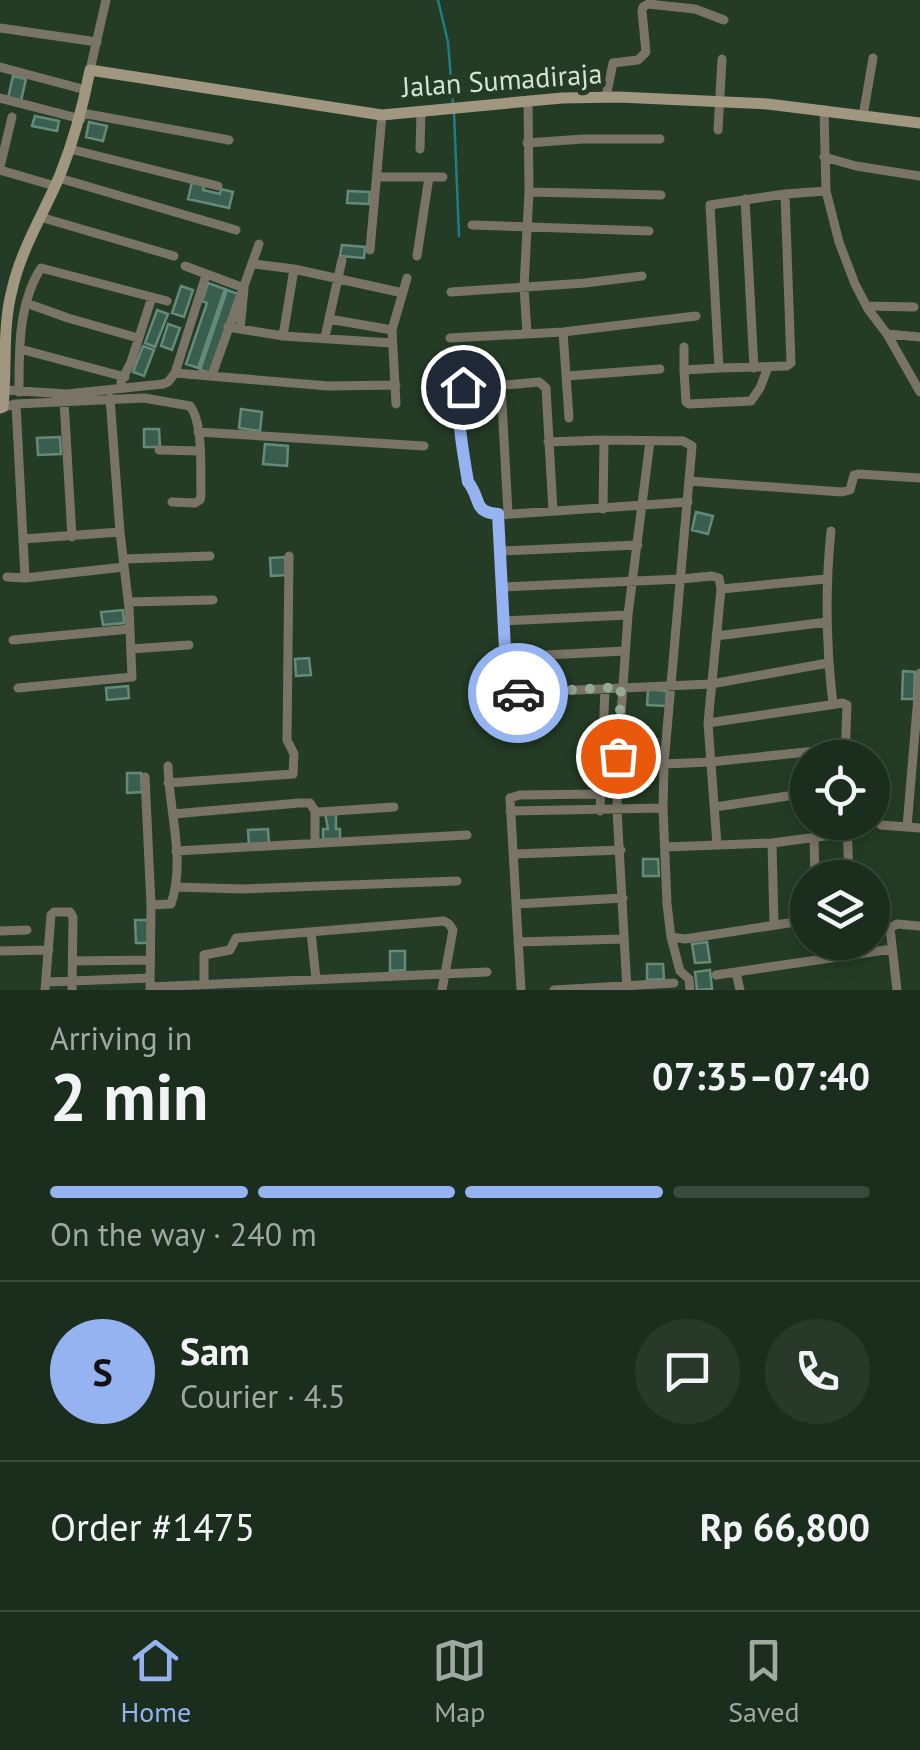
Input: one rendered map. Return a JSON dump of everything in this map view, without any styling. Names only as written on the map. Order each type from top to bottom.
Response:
[{"type":"street","points":[[26,578],[6,406],[3,320],[20,260],[57,182],[81,116],[106,0]]},
{"type":"street","points":[[606,96],[614,63],[638,60],[646,52],[642,11],[648,4],[695,9],[724,20]]},
{"type":"street","points":[[0,28],[97,42]]},
{"type":"street","points":[[718,130],[722,58]]},
{"type":"street","points":[[863,116],[872,58]]},
{"type":"street","points":[[0,67],[86,90]]},
{"type":"street","name":"Jalan Sumadiraja","points":[[90,70],[382,114],[606,96],[720,100],[920,123]]},
{"type":"street","points":[[0,98],[81,116],[229,140]]},
{"type":"street","points":[[527,334],[524,287],[528,102]]},
{"type":"street","points":[[824,110],[826,191],[838,242],[866,306],[920,392]]},
{"type":"street","points":[[420,149],[421,112]]},
{"type":"street","points":[[370,250],[382,114]]},
{"type":"street","points":[[12,117],[4,136],[0,168],[236,230]]},
{"type":"street","points":[[527,143],[660,139]]},
{"type":"street","points":[[70,150],[218,186]]},
{"type":"street","points":[[824,157],[920,176]]},
{"type":"street","points":[[378,176],[443,177]]},
{"type":"street","points":[[418,256],[429,177]]},
{"type":"street","points":[[718,368],[709,208],[713,203],[826,191]]},
{"type":"street","points":[[529,192],[660,195]]},
{"type":"street","points":[[684,370],[791,363],[785,194]]},
{"type":"street","points":[[746,199],[754,368]]},
{"type":"street","points":[[40,217],[174,256]]},
{"type":"street","points":[[472,226],[648,231]]},
{"type":"street","points":[[212,375],[259,244]]},
{"type":"street","points":[[324,337],[342,260]]},
{"type":"street","points":[[254,264],[403,293]]},
{"type":"street","points":[[185,266],[244,288]]},
{"type":"street","points":[[19,392],[26,303],[38,271],[45,267],[167,301]]},
{"type":"street","points":[[283,336],[294,269]]},
{"type":"street","points":[[5,390],[67,394],[168,382],[175,373],[206,275]]},
{"type":"street","points":[[450,292],[642,276]]},
{"type":"street","points":[[396,404],[392,330],[407,278]]},
{"type":"street","points":[[240,330],[244,288]]},
{"type":"street","points":[[116,388],[125,377],[152,297]]},
{"type":"street","points":[[26,303],[138,338]]},
{"type":"street","points":[[866,306],[914,307]]},
{"type":"street","points":[[450,338],[563,332],[696,316]]},
{"type":"street","points":[[329,319],[392,330]]},
{"type":"street","points":[[228,327],[283,336],[392,342]]},
{"type":"street","points":[[563,332],[569,418]]},
{"type":"street","points":[[887,334],[920,336]]},
{"type":"street","points":[[684,347],[689,404],[751,400],[768,367]]},
{"type":"street","points":[[20,349],[125,377]]},
{"type":"street","points":[[566,376],[660,369]]},
{"type":"street","points":[[175,373],[328,386],[396,385]]},
{"type":"street","points":[[553,511],[546,388],[543,384],[463,387],[460,392],[468,482],[482,511],[503,514],[603,509],[688,502]]},
{"type":"street","points":[[501,385],[501,551],[507,688],[512,693],[710,684],[828,663]]},
{"type":"street","points":[[6,406],[110,398],[144,398],[190,406],[196,412],[200,500],[172,502]]},
{"type":"street","points":[[18,688],[132,676],[110,398]]},
{"type":"street","points":[[64,401],[72,536]]},
{"type":"street","points":[[198,432],[424,446]]},
{"type":"street","points":[[603,509],[604,440]]},
{"type":"street","points":[[548,442],[684,441],[692,446],[664,764],[666,887],[671,938],[680,971],[675,987],[554,990]]},
{"type":"street","points":[[627,988],[617,810],[621,687],[650,442]]},
{"type":"street","points":[[159,450],[200,452]]},
{"type":"street","points":[[689,481],[842,492],[850,490],[854,475],[858,474],[920,478]]},
{"type":"street","points":[[831,531],[826,579],[833,704]]},
{"type":"street","points":[[23,539],[120,532]]},
{"type":"street","points":[[501,551],[638,545]]},
{"type":"street","points":[[7,577],[210,556]]},
{"type":"street","points":[[168,783],[293,774],[294,754],[287,740],[289,556]]},
{"type":"street","points":[[503,588],[712,576],[720,580],[708,723],[716,845]]},
{"type":"street","points":[[720,589],[826,579]]},
{"type":"street","points":[[128,602],[213,600]]},
{"type":"street","points":[[505,621],[628,615]]},
{"type":"street","points":[[716,636],[827,622]]},
{"type":"street","points":[[13,640],[130,630]]},
{"type":"street","points":[[131,648],[189,645]]},
{"type":"street","points":[[507,657],[624,652]]},
{"type":"street","points":[[907,827],[920,673]]},
{"type":"street","points":[[600,810],[605,689]]},
{"type":"street","points":[[708,723],[843,703],[847,706],[846,740]]},
{"type":"street","points":[[664,764],[790,757]]},
{"type":"street","points":[[151,905],[171,904],[175,887],[176,852],[168,766]]},
{"type":"street","points":[[145,777],[150,985]]},
{"type":"street","points":[[521,990],[510,798],[601,794]]},
{"type":"street","points":[[716,806],[790,796]]},
{"type":"street","points":[[173,814],[310,803],[315,810],[315,842]]},
{"type":"street","points":[[315,810],[394,806]]},
{"type":"street","points":[[510,811],[663,808]]},
{"type":"street","points":[[890,826],[920,828]]},
{"type":"street","points":[[176,852],[467,835]]},
{"type":"street","points":[[666,847],[797,840]]},
{"type":"street","points":[[772,843],[774,924]]},
{"type":"street","points":[[515,854],[621,850]]},
{"type":"street","points":[[175,887],[242,889],[457,881]]},
{"type":"street","points":[[518,904],[623,898]]},
{"type":"street","points":[[72,986],[74,923],[70,912],[52,913],[46,986],[72,986],[204,984],[487,972]]},
{"type":"street","points":[[204,984],[204,955],[230,950],[234,939],[444,921],[453,930],[442,990]]},
{"type":"street","points":[[671,938],[790,922]]},
{"type":"street","points":[[897,990],[890,928],[897,924],[920,926]]},
{"type":"street","points":[[0,931],[27,930]]},
{"type":"street","points":[[311,932],[316,979]]},
{"type":"street","points":[[518,942],[624,939]]},
{"type":"street","points":[[716,975],[892,949]]},
{"type":"street","points":[[0,951],[48,950]]},
{"type":"street","points":[[73,961],[150,960]]},
{"type":"street","points":[[680,971],[689,979],[690,990]]},
{"type":"street","points":[[736,972],[740,990]]},
{"type":"street","points":[[398,976],[398,990]]},
{"type":"building","points":[[13,76],[26,79],[21,101],[8,98]]},
{"type":"building","points":[[35,116],[59,121],[57,131],[32,126]]},
{"type":"building","points":[[89,122],[107,126],[103,141],[86,137]]},
{"type":"building","points":[[192,182],[204,185],[203,190],[233,192],[229,208],[188,199]]},
{"type":"building","points":[[348,191],[370,192],[369,204],[347,203]]},
{"type":"building","points":[[342,245],[365,247],[364,258],[340,256]]},
{"type":"building","points":[[208,283],[225,289],[198,368],[186,364],[207,303],[202,301]]},
{"type":"building","points":[[181,286],[193,290],[184,317],[172,313]]},
{"type":"building","points":[[227,290],[238,294],[211,373],[200,370]]},
{"type":"building","points":[[157,310],[168,314],[155,347],[145,343]]},
{"type":"building","points":[[168,324],[180,328],[172,350],[161,346]]},
{"type":"building","points":[[143,346],[154,350],[144,376],[133,372]]},
{"type":"building","points":[[241,409],[262,412],[260,431],[239,428]]},
{"type":"building","points":[[144,429],[159,429],[160,447],[144,447]]},
{"type":"building","points":[[60,437],[61,454],[38,455],[37,438]]},
{"type":"building","points":[[265,444],[288,446],[287,466],[263,464]]},
{"type":"building","points":[[696,512],[713,516],[708,534],[692,530]]},
{"type":"building","points":[[285,557],[286,575],[271,576],[270,558]]},
{"type":"building","points":[[123,610],[124,623],[103,625],[101,612]]},
{"type":"building","points":[[309,658],[311,675],[296,676],[295,659]]},
{"type":"building","points":[[903,671],[915,672],[914,699],[902,699]]},
{"type":"building","points":[[128,686],[129,698],[107,700],[106,688]]},
{"type":"building","points":[[648,689],[667,691],[666,706],[647,705]]},
{"type":"building","points":[[127,773],[141,773],[142,792],[127,793]]},
{"type":"building","points":[[325,813],[336,813],[340,839],[323,839],[323,829],[328,829]]},
{"type":"building","points":[[268,829],[269,844],[249,845],[248,830]]},
{"type":"building","points":[[643,859],[658,859],[659,876],[643,876]]},
{"type":"building","points":[[135,920],[148,920],[149,943],[136,943]]},
{"type":"building","points":[[707,942],[710,962],[695,963],[692,944]]},
{"type":"building","points":[[390,951],[405,951],[405,970],[390,971]]},
{"type":"building","points":[[647,964],[663,964],[664,979],[647,980]]},
{"type":"building","points":[[710,970],[712,989],[697,990],[695,972]]},
{"type":"waterway","points":[[438,0],[448,42],[453,104]]},
{"type":"waterway","points":[[454,112],[459,236]]},
{"type":"way so far","points":[[518,693],[621,687],[618,756]]},
{"type":"route","points":[[463,387],[461,422],[468,482],[482,511],[498,514],[507,688],[518,693]]}]
